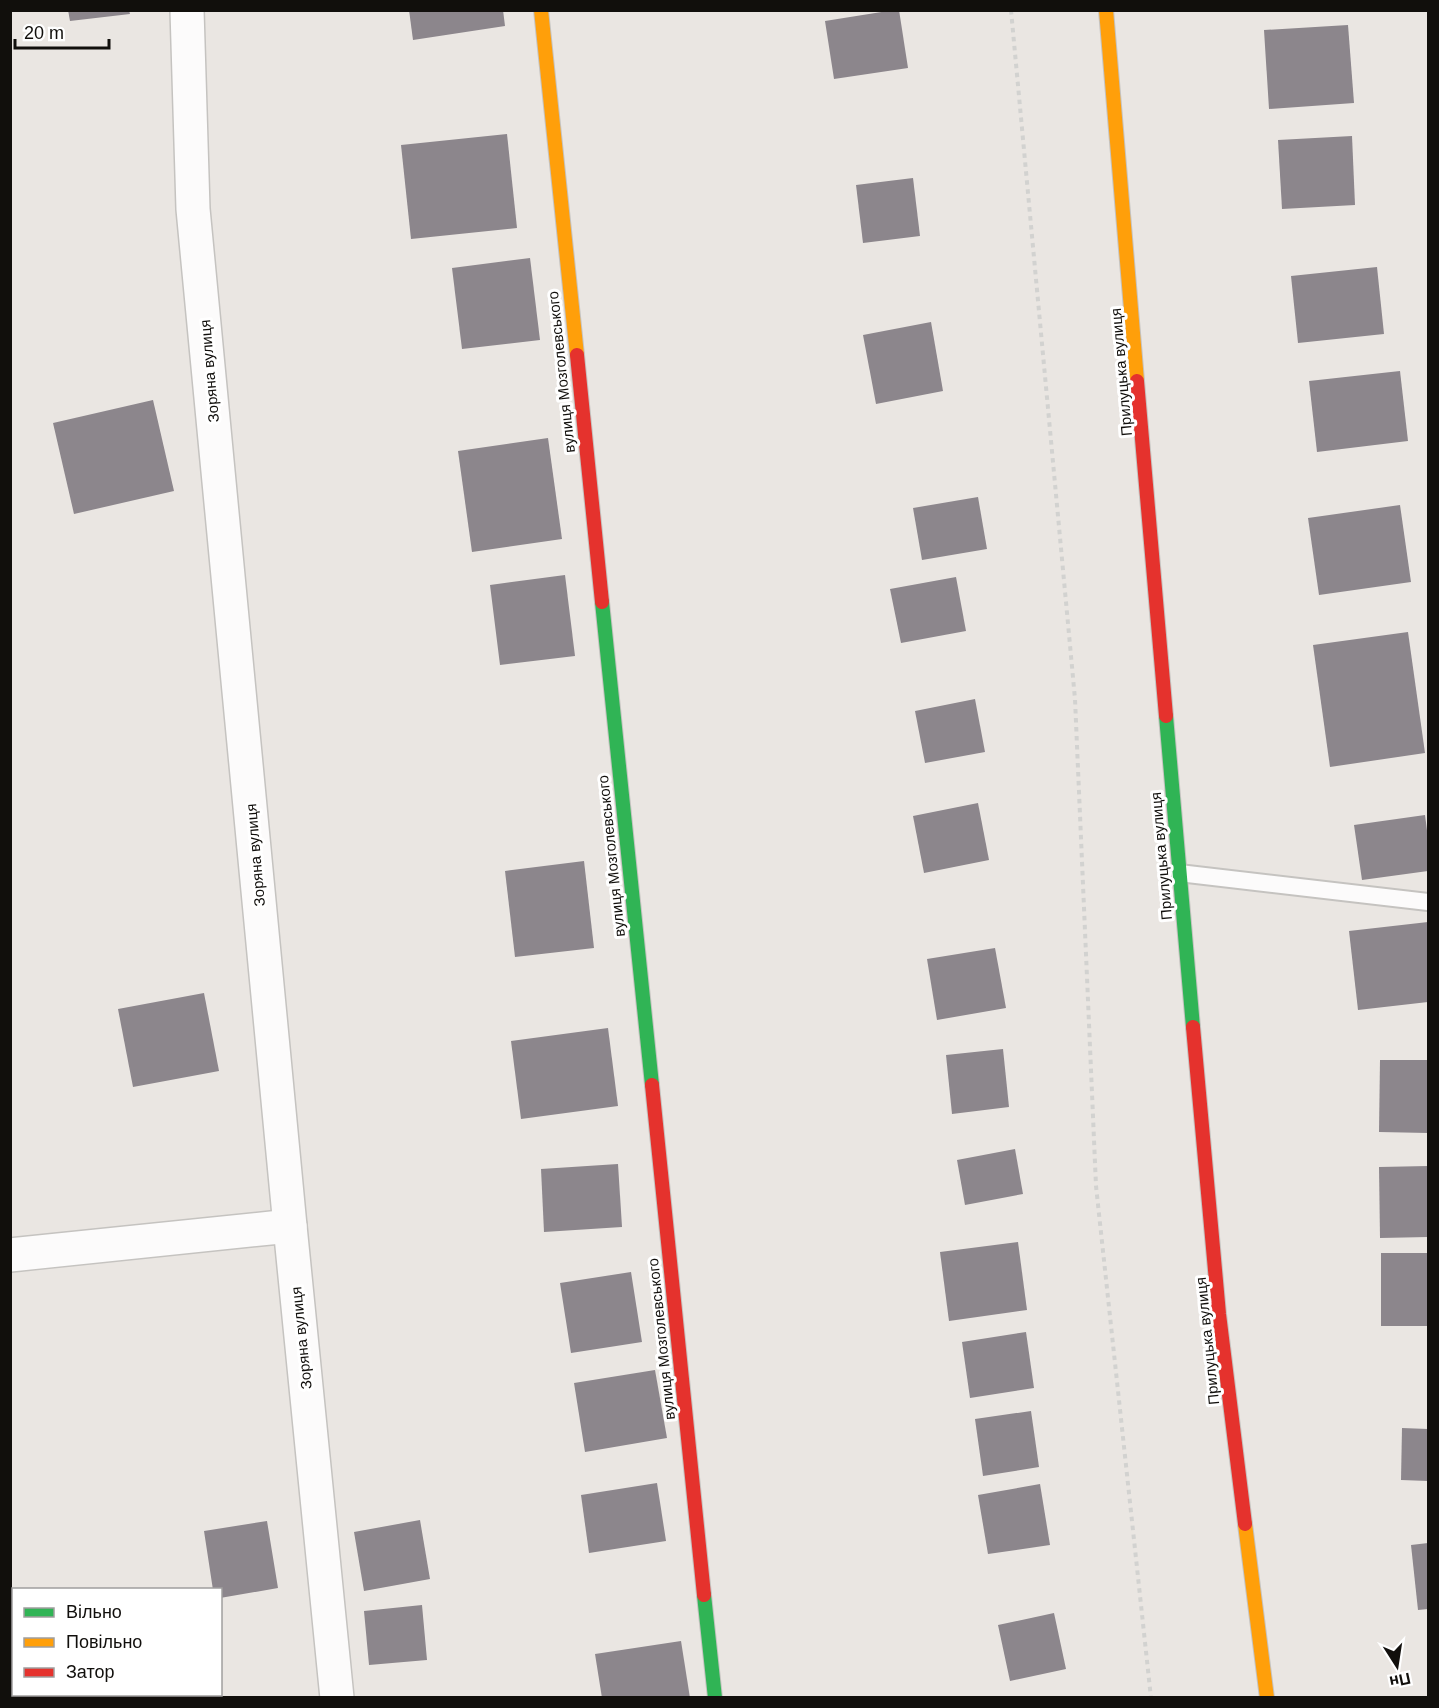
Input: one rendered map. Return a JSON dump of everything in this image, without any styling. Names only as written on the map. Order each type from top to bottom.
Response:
[{"type":"main road","name":"вулиця Мозголевського","points":[[541,10],[715,1698]]},
{"type":"main road","name":"Прилуцька вулиця","points":[[1106,10],[1219,1314],[1267,1698]]},
{"type":"street","name":"Зоряна вулиця","points":[[187,10],[194,209],[337,1698]]},
{"type":"street","points":[[10,1255],[290,1226]]},
{"type":"lane","points":[[1179,873],[1428,902]]},
{"type":"path","points":[[1011,10],[1075,699],[1096,1186],[1151,1698]]},
{"type":"building","points":[[68,10],[129,10],[130,14],[70,21]]},
{"type":"building","points":[[409,10],[503,10],[505,26],[413,40]]},
{"type":"building","points":[[899,10],[908,68],[834,79],[825,21]]},
{"type":"building","points":[[1348,25],[1354,103],[1269,109],[1264,30]]},
{"type":"building","points":[[507,134],[517,228],[411,239],[401,145]]},
{"type":"building","points":[[1352,136],[1355,205],[1282,209],[1278,140]]},
{"type":"building","points":[[913,178],[920,236],[863,243],[856,185]]},
{"type":"building","points":[[530,258],[540,340],[462,349],[452,268]]},
{"type":"building","points":[[1377,267],[1384,334],[1298,343],[1291,276]]},
{"type":"building","points":[[931,322],[943,391],[876,404],[863,335]]},
{"type":"building","points":[[1400,371],[1408,441],[1317,452],[1309,381]]},
{"type":"building","points":[[153,400],[174,491],[74,514],[53,423]]},
{"type":"building","points":[[548,438],[562,539],[472,552],[458,451]]},
{"type":"building","points":[[978,497],[987,549],[922,560],[913,508]]},
{"type":"building","points":[[1400,505],[1411,582],[1319,595],[1308,518]]},
{"type":"building","points":[[565,575],[575,656],[500,665],[490,585]]},
{"type":"building","points":[[956,577],[966,631],[901,643],[890,589]]},
{"type":"building","points":[[1408,632],[1425,753],[1330,767],[1313,645]]},
{"type":"building","points":[[975,699],[985,752],[925,763],[915,711]]},
{"type":"building","points":[[978,803],[989,860],[924,873],[913,816]]},
{"type":"building","points":[[1425,815],[1428,871],[1362,880],[1354,825]]},
{"type":"building","points":[[584,861],[594,948],[515,957],[505,871]]},
{"type":"building","points":[[1428,922],[1428,1002],[1358,1010],[1349,931]]},
{"type":"building","points":[[995,948],[1006,1008],[937,1020],[927,959]]},
{"type":"building","points":[[204,993],[219,1071],[133,1087],[118,1009]]},
{"type":"building","points":[[608,1028],[618,1106],[521,1119],[511,1041]]},
{"type":"building","points":[[1003,1049],[1009,1107],[952,1114],[946,1055]]},
{"type":"building","points":[[1380,1060],[1428,1060],[1428,1133],[1379,1132]]},
{"type":"building","points":[[1015,1149],[1023,1194],[965,1205],[957,1160]]},
{"type":"building","points":[[618,1164],[622,1227],[544,1232],[541,1169]]},
{"type":"building","points":[[1428,1166],[1428,1237],[1380,1238],[1379,1167]]},
{"type":"building","points":[[1018,1242],[1027,1310],[949,1321],[940,1252]]},
{"type":"building","points":[[1381,1253],[1428,1253],[1428,1326],[1381,1326]]},
{"type":"building","points":[[631,1272],[642,1342],[571,1353],[560,1283]]},
{"type":"building","points":[[1026,1332],[1034,1388],[970,1398],[962,1342]]},
{"type":"building","points":[[655,1370],[667,1438],[585,1452],[574,1383]]},
{"type":"building","points":[[1031,1411],[1039,1467],[983,1476],[975,1419]]},
{"type":"building","points":[[1402,1428],[1428,1429],[1428,1481],[1401,1480]]},
{"type":"building","points":[[657,1483],[666,1541],[589,1553],[581,1495]]},
{"type":"building","points":[[1040,1484],[1050,1545],[988,1554],[978,1495]]},
{"type":"building","points":[[420,1520],[430,1579],[364,1591],[354,1532]]},
{"type":"building","points":[[267,1521],[278,1588],[222,1598],[222,1588],[213,1588],[204,1531]]},
{"type":"building","points":[[1428,1543],[1428,1609],[1418,1610],[1411,1545]]},
{"type":"building","points":[[422,1605],[427,1660],[369,1665],[364,1611]]},
{"type":"building","points":[[1054,1613],[1066,1669],[1010,1681],[998,1625]]},
{"type":"building","points":[[681,1641],[690,1698],[602,1698],[595,1654]]},
{"type":"traffic: fast","points":[[602,602],[652,1085]]},
{"type":"traffic: fast","points":[[1166,716],[1193,1027]]},
{"type":"traffic: fast","points":[[704,1595],[715,1698]]},
{"type":"traffic: slow","points":[[541,10],[577,355]]},
{"type":"traffic: slow","points":[[1106,10],[1137,381]]},
{"type":"traffic: slow","points":[[1245,1524],[1267,1698]]},
{"type":"traffic: jam","points":[[577,355],[602,602]]},
{"type":"traffic: jam","points":[[1137,381],[1166,716]]},
{"type":"traffic: jam","points":[[1193,1027],[1219,1314],[1245,1524]]},
{"type":"traffic: jam","points":[[652,1085],[704,1595]]}]
